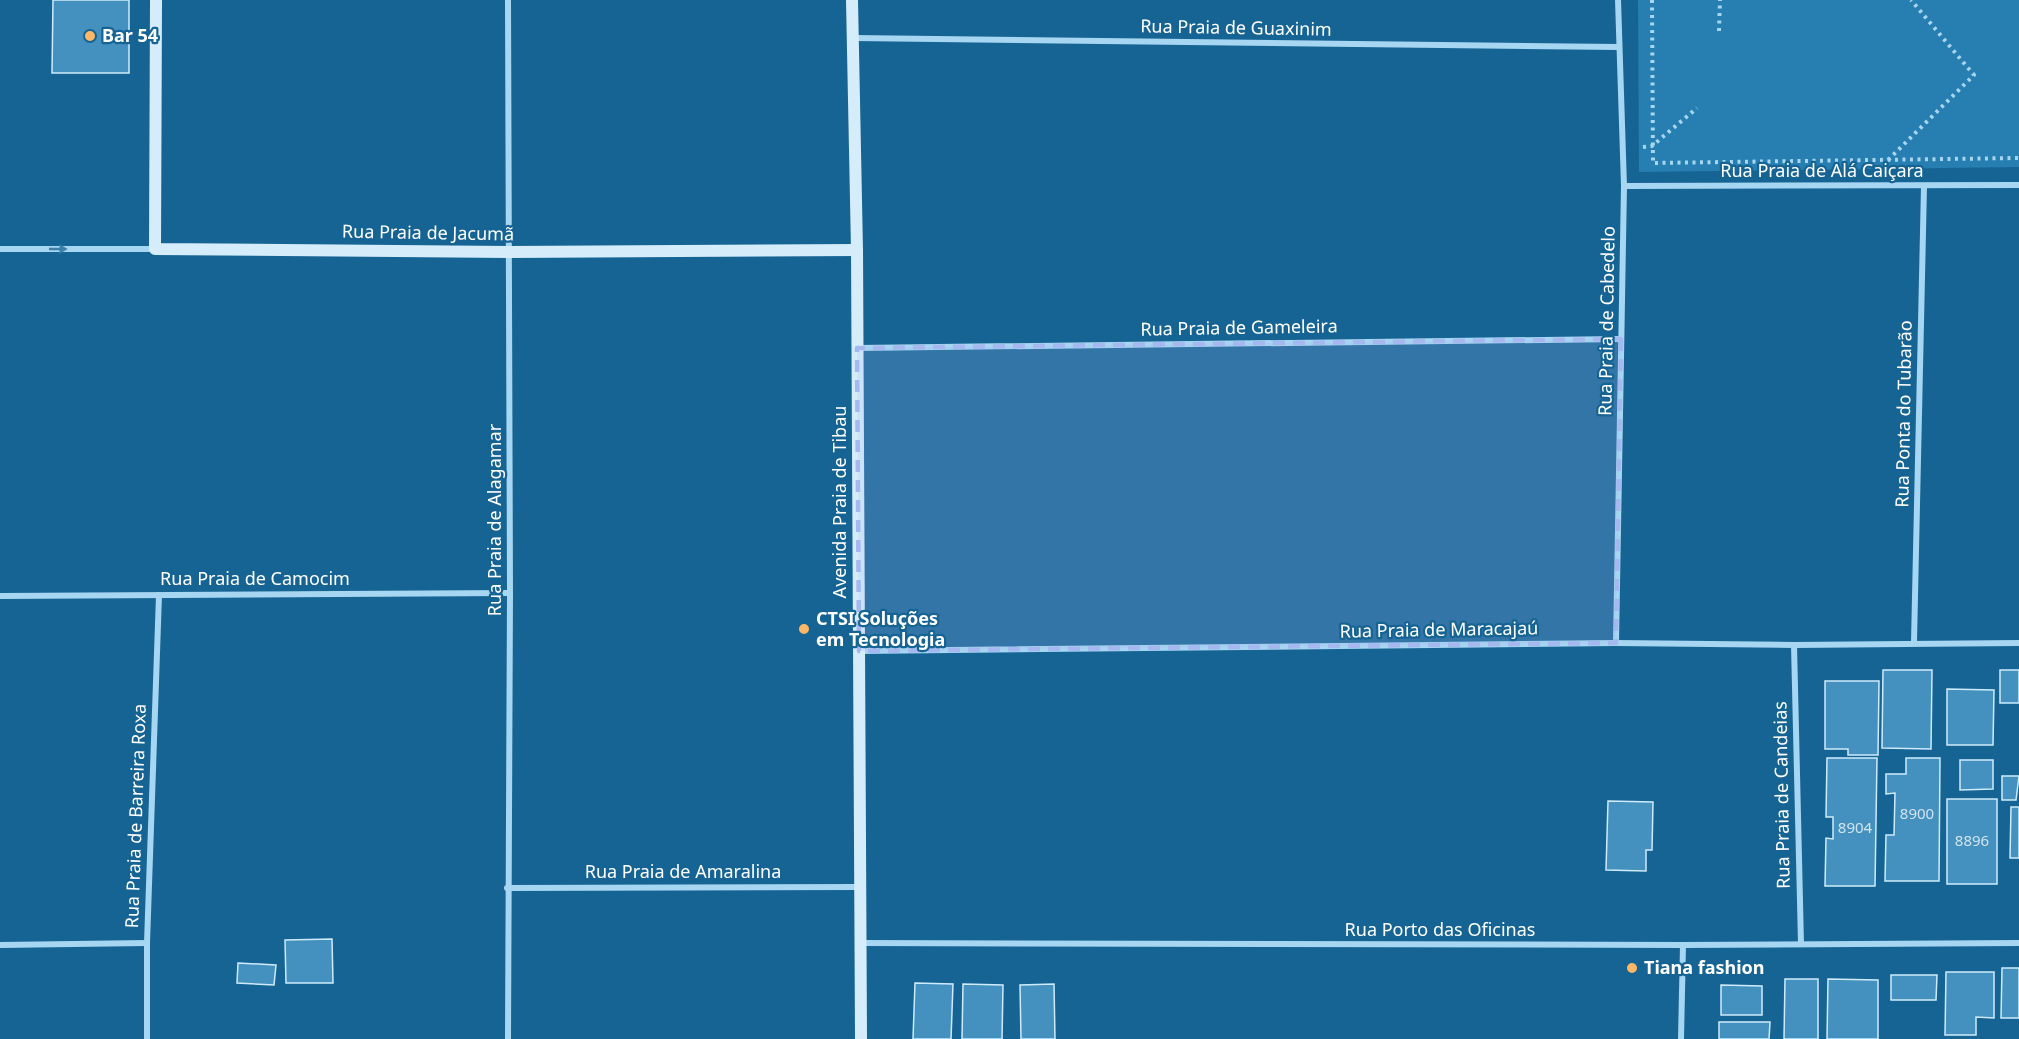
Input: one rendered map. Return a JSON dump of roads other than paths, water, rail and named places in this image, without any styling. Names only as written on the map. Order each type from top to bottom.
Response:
[{"type":"main road","points":[[155,249],[156,0]]},
{"type":"main road","name":"Avenida Praia de Tibau","points":[[852,0],[857,348],[861,1039]]},
{"type":"main road","name":"Rua Praia de Jacumã","points":[[155,249],[509,252],[856,250]]},
{"type":"street","name":"Rua Praia de Alagamar","points":[[508,0],[510,593],[508,1039]]},
{"type":"street","name":"Rua Praia de Cabedelo","points":[[1616,643],[1624,186],[1618,0]]},
{"type":"street","name":"Rua Praia de Guaxinim","points":[[852,38],[1618,47]]},
{"type":"street","name":"Rua Praia de Alá Caiçara","points":[[1624,186],[2019,185]]},
{"type":"street","name":"Rua Ponta do Tubarão","points":[[1914,642],[1924,186]]},
{"type":"street","name":"Rua Praia de Jacumã","points":[[0,249],[155,249]]},
{"type":"street","name":"Rua Praia de Gameleira","points":[[857,348],[1621,339]]},
{"type":"street","name":"Rua Praia de Camocim","points":[[0,596],[510,593]]},
{"type":"street","name":"Rua Praia de Barreira Roxa","points":[[147,1039],[147,943],[159,595]]},
{"type":"street","name":"Rua Praia de Maracajaú","points":[[859,651],[1616,643],[1794,645],[1914,642],[2019,643]]},
{"type":"street","name":"Rua Praia de Candeias","points":[[1794,645],[1801,944]]},
{"type":"street","name":"Rua Praia de Amaralina","points":[[507,888],[860,887]]},
{"type":"street","name":"Rua Porto das Oficinas","points":[[861,943],[1683,945],[2019,942]]},
{"type":"street","points":[[0,945],[147,943]]},
{"type":"street","points":[[1681,1039],[1683,945]]},
{"type":"place","name":"Bar 54","points":[[90,36]]},
{"type":"place","name":"CTSI Soluções em Tecnologia","points":[[804,629]]},
{"type":"place","name":"Tiana fashion","points":[[1632,968]]}]
